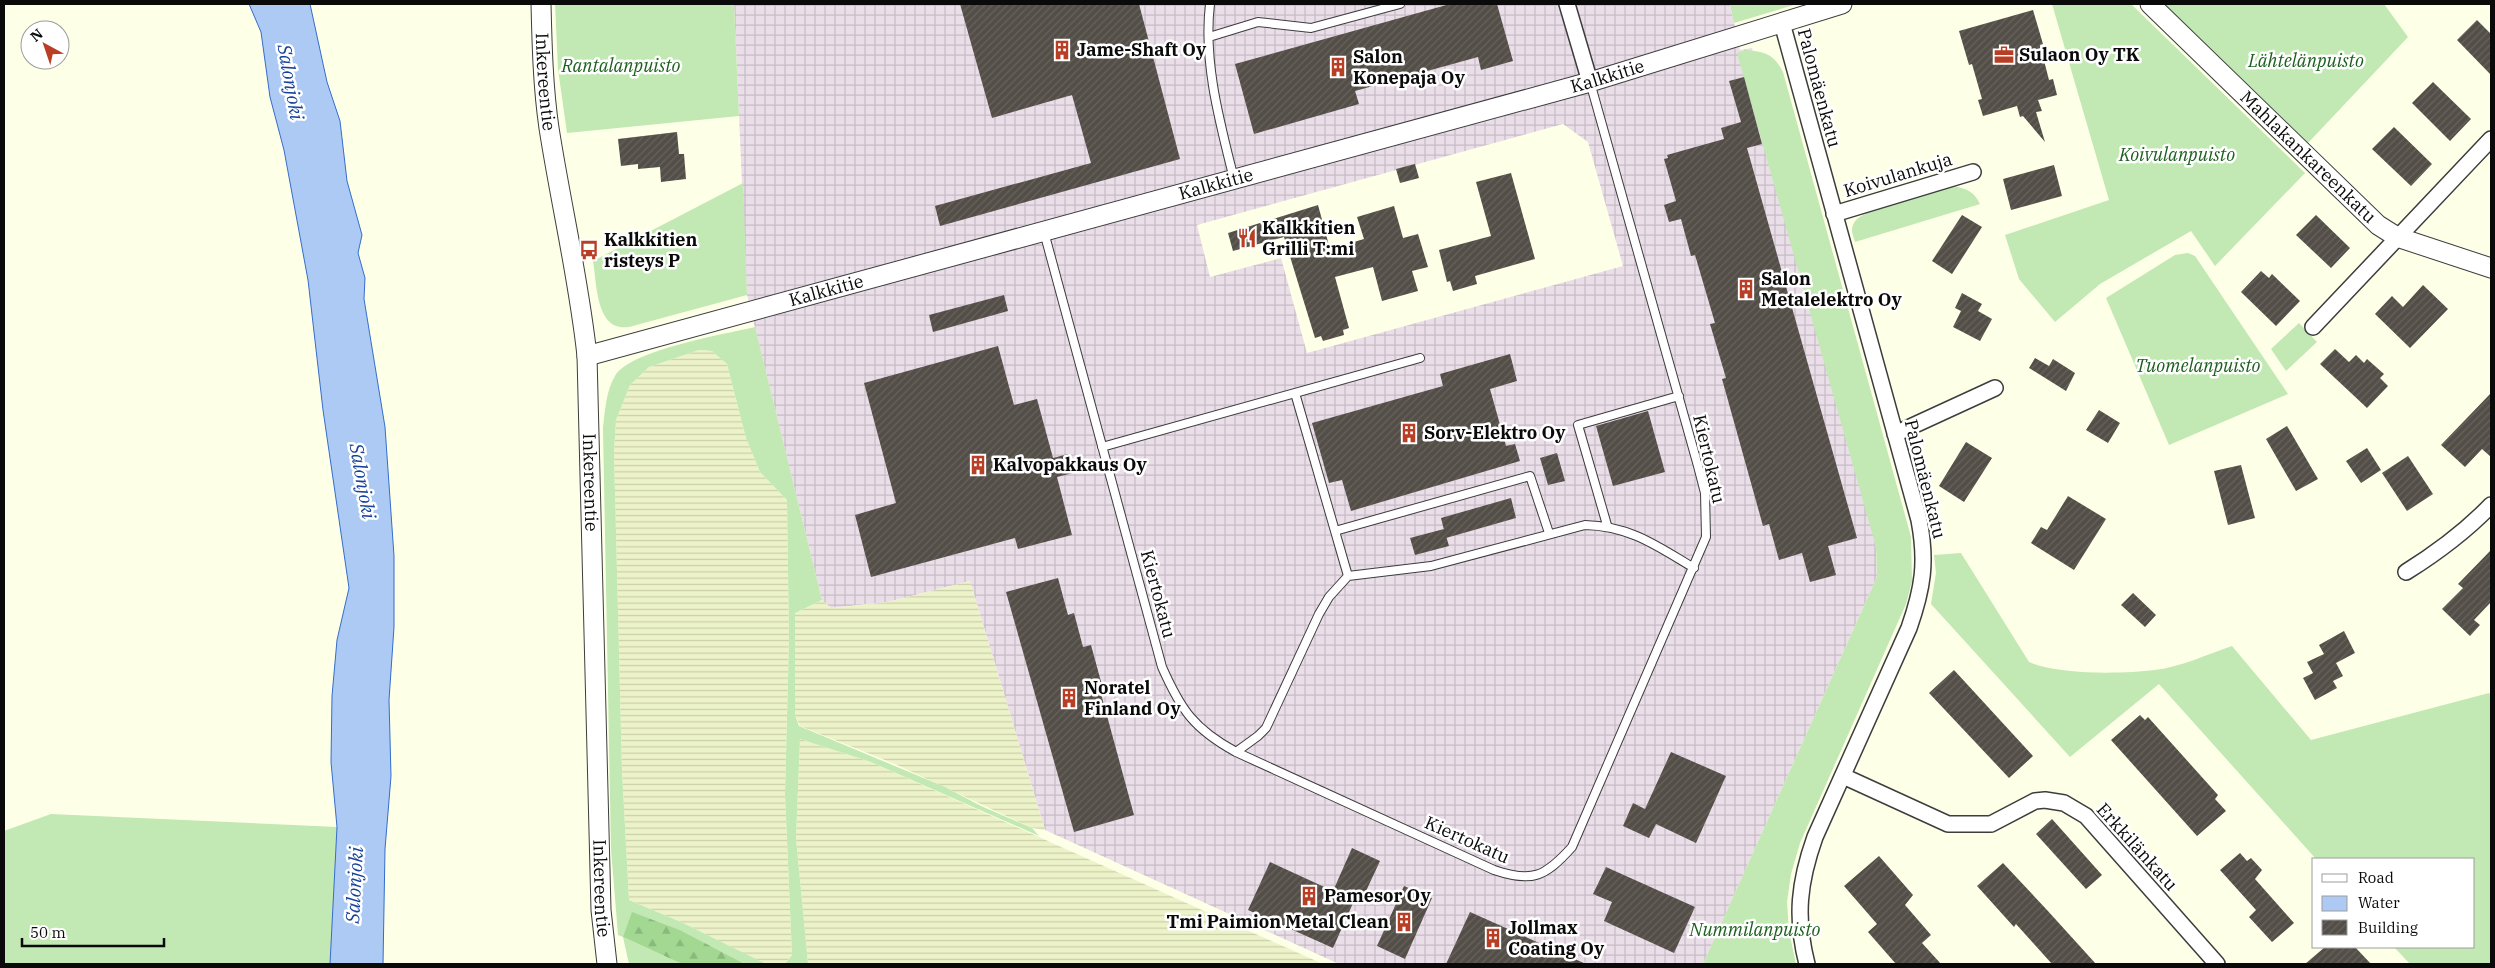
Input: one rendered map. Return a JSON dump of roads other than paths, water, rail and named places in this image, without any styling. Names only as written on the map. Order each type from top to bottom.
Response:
[{"type":"street","name":"Inkereentie","points":[[541,4],[542,59],[549,127],[580,294],[588,356],[601,910],[607,964]]},
{"type":"street","points":[[1567,4],[1590,82]]},
{"type":"street","name":"Kalkkitie","points":[[588,356],[1590,82],[1842,4]]},
{"type":"street","name":"Mahlakankareenkatu","points":[[2150,4],[2378,225],[2397,237],[2491,268]]},
{"type":"street","name":"Palomäenkatu","points":[[1782,23],[1919,520],[1924,550],[1923,580],[1909,628],[1805,866],[1800,895],[1799,920],[1800,937],[1807,964]]},
{"type":"street","points":[[2313,327],[2491,138]]},
{"type":"street","name":"Koivulankuja","points":[[1834,214],[1973,172]]},
{"type":"street","points":[[1895,434],[1995,388]]},
{"type":"street","points":[[2406,572],[2442,550],[2468,530],[2491,505]]},
{"type":"street","name":"Erkkilänkatu","points":[[1843,776],[1935,819],[1955,824],[1991,824],[2036,801],[2045,800],[2074,807],[2086,816],[2216,964]]},
{"type":"lane","points":[[1210,4],[1208,49],[1220,120],[1234,180]]},
{"type":"lane","points":[[1209,37],[1258,22],[1311,28],[1372,7],[1400,4]]},
{"type":"lane","name":"Kiertokatu","points":[[1044,232],[1164,673],[1189,718],[1205,733],[1236,752],[1494,870],[1526,878],[1539,874],[1557,863],[1572,847],[1706,537],[1707,517],[1698,466],[1590,82]]},
{"type":"lane","points":[[1102,447],[1420,358]]},
{"type":"lane","points":[[1295,393],[1348,576]]},
{"type":"lane","points":[[1607,525],[1578,425],[1679,396]]},
{"type":"lane","points":[[1335,531],[1530,476],[1549,533]]},
{"type":"lane","points":[[1236,752],[1266,728],[1319,614],[1329,597],[1348,576],[1431,566],[1585,524],[1607,525],[1644,538],[1694,568]]},
{"type":"water","name":"Salonjoki","points":[[249,4],[310,4],[327,82],[340,121],[347,181],[362,235],[358,253],[365,278],[364,299],[385,427],[394,556],[394,627],[389,700],[391,776],[385,849],[383,964],[330,964],[337,827],[331,762],[332,696],[337,640],[349,588],[323,410],[308,280],[284,150],[270,97],[261,32]]},
{"type":"place","name":"Jame-Shaft Oy","points":[[1062,50]]},
{"type":"place","name":"Sulaon Oy TK","points":[[2004,55]]},
{"type":"place","name":"Salon Konepaja Oy","points":[[1338,67]]},
{"type":"place","name":"Kalkkitien Grilli T:mi","points":[[1247,238]]},
{"type":"place","name":"Kalkkitien risteys P","points":[[589,250]]},
{"type":"place","name":"Salon Metalelektro Oy","points":[[1746,289]]},
{"type":"place","name":"Sorv-Elektro Oy","points":[[1409,433]]},
{"type":"place","name":"Kalvopakkaus Oy","points":[[978,465]]},
{"type":"place","name":"Noratel Finland Oy","points":[[1069,698]]},
{"type":"place","name":"Pamesor Oy","points":[[1309,896]]},
{"type":"place","name":"Tmi Paimion Metal Clean","points":[[1404,922]]},
{"type":"place","name":"Jollmax Coating Oy","points":[[1493,938]]},
{"type":"park label","name":"Lähtelänpuisto","points":[[2306,61]]},
{"type":"park label","name":"Rantalanpuisto","points":[[621,66]]},
{"type":"park label","name":"Koivulanpuisto","points":[[2177,155]]},
{"type":"park label","name":"Tuomelanpuisto","points":[[2198,366]]},
{"type":"park label","name":"Nummilanpuisto","points":[[1755,930]]}]
